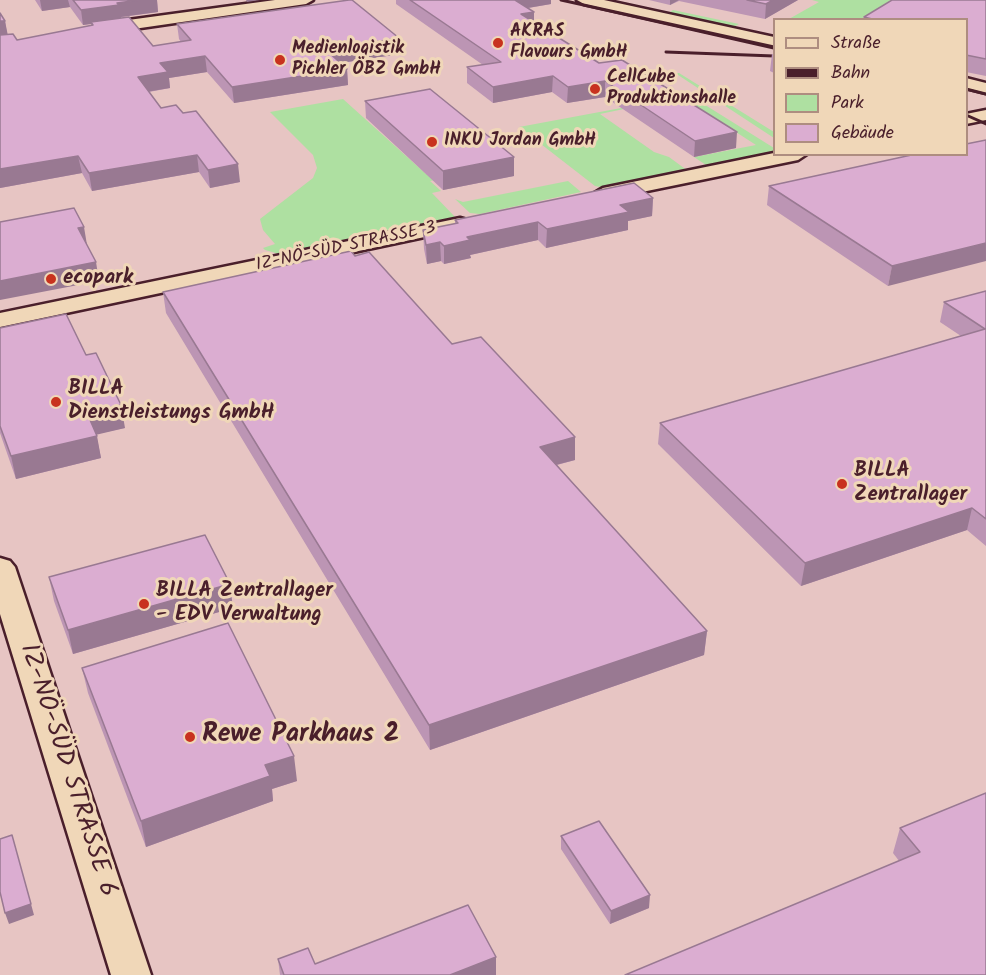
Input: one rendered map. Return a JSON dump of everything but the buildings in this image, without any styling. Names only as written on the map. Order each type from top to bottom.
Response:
[{"type":"street","points":[[79,32],[306,0]]},
{"type":"street","points":[[584,0],[773,42]]},
{"type":"street","points":[[968,84],[986,88]]},
{"type":"street","points":[[968,119],[986,115]]},
{"type":"street","points":[[586,198],[788,156]]},
{"type":"street","name":"IZ-NÖ-SÜD STRASSE 3","points":[[0,320],[483,219]]},
{"type":"street","name":"IZ-NÖ-SÜD STRASSE 6","points":[[0,567],[131,975]]},
{"type":"shaded area","points":[[0,0],[986,0],[986,975],[0,975]]},
{"type":"green space","points":[[812,0],[892,0],[863,18],[791,18],[819,2]]},
{"type":"green space","points":[[673,10],[739,24],[731,28],[667,14]]},
{"type":"green space","points":[[675,73],[679,73],[773,131],[773,137]]},
{"type":"green space","points":[[691,95],[600,114],[654,152],[669,157],[688,171],[606,188],[595,186],[519,127]]},
{"type":"green space","points":[[343,99],[426,174],[477,171],[430,181],[441,191],[432,193],[456,218],[289,253],[279,254],[265,250],[263,248],[275,244],[263,230],[260,219],[313,178],[317,168],[313,155],[270,112]]},
{"type":"green space","points":[[702,103],[773,147],[773,153],[711,167],[706,165],[694,157],[756,145],[694,105]]},
{"type":"green space","points":[[568,181],[581,192],[480,214],[470,213],[455,199],[463,202]]},
{"type":"railway","points":[[561,0],[773,47]]},
{"type":"railway","points":[[666,52],[773,56]]},
{"type":"railway","points":[[968,90],[986,94]]},
{"type":"railway","points":[[968,116],[986,124]]},
{"type":"place","name":"AKRAS Flavours GmbH","points":[[498,43]]},
{"type":"place","name":"Medienlogistik Pichler ÖBZ GmbH","points":[[280,60]]},
{"type":"place","name":"CellCube Produktionshalle","points":[[595,89]]},
{"type":"place","name":"INKU Jordan GmbH","points":[[432,142]]},
{"type":"place","name":"ecopark","points":[[51,279]]},
{"type":"place","name":"BILLA Dienstleistungs GmbH","points":[[56,402]]},
{"type":"place","name":"BILLA Zentrallager","points":[[842,484]]},
{"type":"place","name":"BILLA Zentrallager - EDV Verwaltung","points":[[144,604]]},
{"type":"place","name":"Rewe Parkhaus 2","points":[[190,737]]}]
